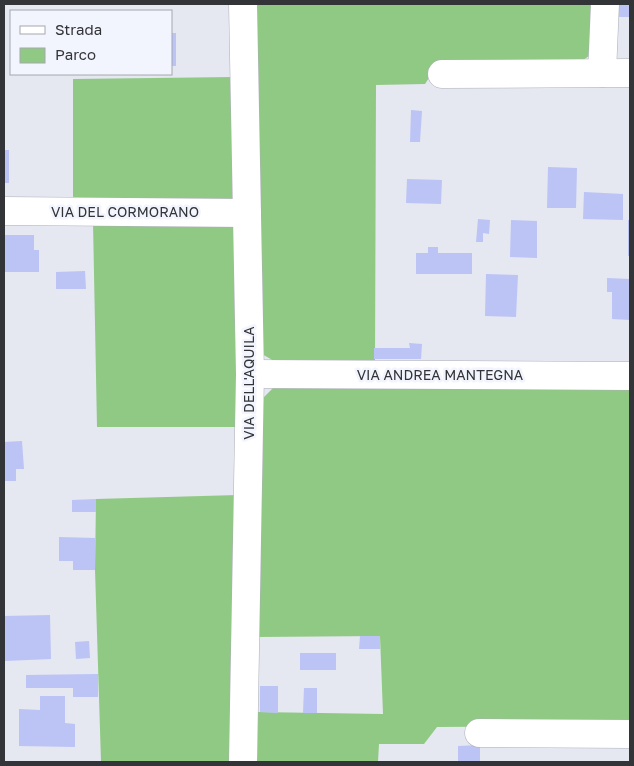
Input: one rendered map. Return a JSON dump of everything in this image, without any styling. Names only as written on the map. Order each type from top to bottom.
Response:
[{"type":"street","name":"VIA DELL'AQUILA","points":[[243,4],[250,374],[243,762]]},
{"type":"street","points":[[602,74],[605,4]]},
{"type":"street","points":[[442,74],[630,73]]},
{"type":"street","name":"VIA DEL CORMORANO","points":[[4,211],[247,213]]},
{"type":"street","name":"VIA ANDREA MANTEGNA","points":[[250,374],[630,376]]},
{"type":"street","points":[[479,733],[630,734]]},
{"type":"green space","points":[[252,4],[595,4],[589,56],[577,64],[436,67],[425,84],[376,85],[375,361],[274,361],[262,354]]},
{"type":"green space","points":[[234,77],[238,200],[73,202],[73,79]]},
{"type":"green space","points":[[237,221],[239,427],[97,427],[93,222]]},
{"type":"green space","points":[[277,384],[630,384],[630,726],[437,727],[424,744],[379,744],[378,762],[257,762],[258,712],[383,714],[380,636],[258,637],[263,398]]},
{"type":"green space","points":[[238,495],[235,762],[101,762],[95,570],[96,499]]},
{"type":"building","points":[[618,4],[630,4],[630,17],[617,17]]},
{"type":"building","points":[[172,33],[176,33],[176,66],[172,66]]},
{"type":"building","points":[[411,110],[422,111],[420,142],[410,142]]},
{"type":"building","points":[[4,150],[9,150],[9,183],[4,183]]},
{"type":"building","points":[[548,167],[577,168],[576,208],[547,208]]},
{"type":"building","points":[[407,179],[442,180],[441,204],[406,203]]},
{"type":"building","points":[[584,192],[623,194],[623,220],[583,219]]},
{"type":"building","points":[[478,219],[490,220],[489,234],[483,233],[483,242],[476,242]]},
{"type":"building","points":[[511,220],[537,221],[537,258],[510,257]]},
{"type":"building","points":[[628,220],[630,220],[630,256],[628,256]]},
{"type":"building","points":[[4,235],[34,235],[34,250],[39,250],[39,272],[4,272]]},
{"type":"building","points":[[428,247],[438,247],[438,253],[472,253],[472,274],[416,274],[416,253],[428,253]]},
{"type":"building","points":[[85,271],[86,289],[56,289],[56,272]]},
{"type":"building","points":[[486,274],[518,275],[516,317],[485,316]]},
{"type":"building","points":[[607,278],[630,279],[630,320],[612,319],[612,292],[607,292]]},
{"type":"building","points":[[409,343],[422,344],[421,359],[374,359],[374,348],[410,348]]},
{"type":"building","points":[[22,441],[24,469],[16,469],[16,481],[4,481],[4,442]]},
{"type":"building","points":[[96,499],[96,512],[72,512],[72,500]]},
{"type":"building","points":[[59,537],[95,538],[95,570],[73,570],[73,561],[59,561]]},
{"type":"building","points":[[50,615],[51,659],[5,661],[4,616]]},
{"type":"building","points":[[360,636],[380,636],[380,649],[359,649]]},
{"type":"building","points":[[89,641],[90,658],[76,659],[75,642]]},
{"type":"building","points":[[300,653],[336,653],[336,670],[300,670]]},
{"type":"building","points":[[98,674],[98,697],[73,697],[73,688],[26,688],[26,675]]},
{"type":"building","points":[[260,686],[278,686],[278,713],[260,712]]},
{"type":"building","points":[[304,688],[317,688],[317,713],[303,713]]},
{"type":"building","points":[[40,696],[65,696],[65,723],[75,724],[75,747],[19,746],[19,709],[40,710]]},
{"type":"building","points":[[480,745],[480,762],[458,762],[458,746]]}]
